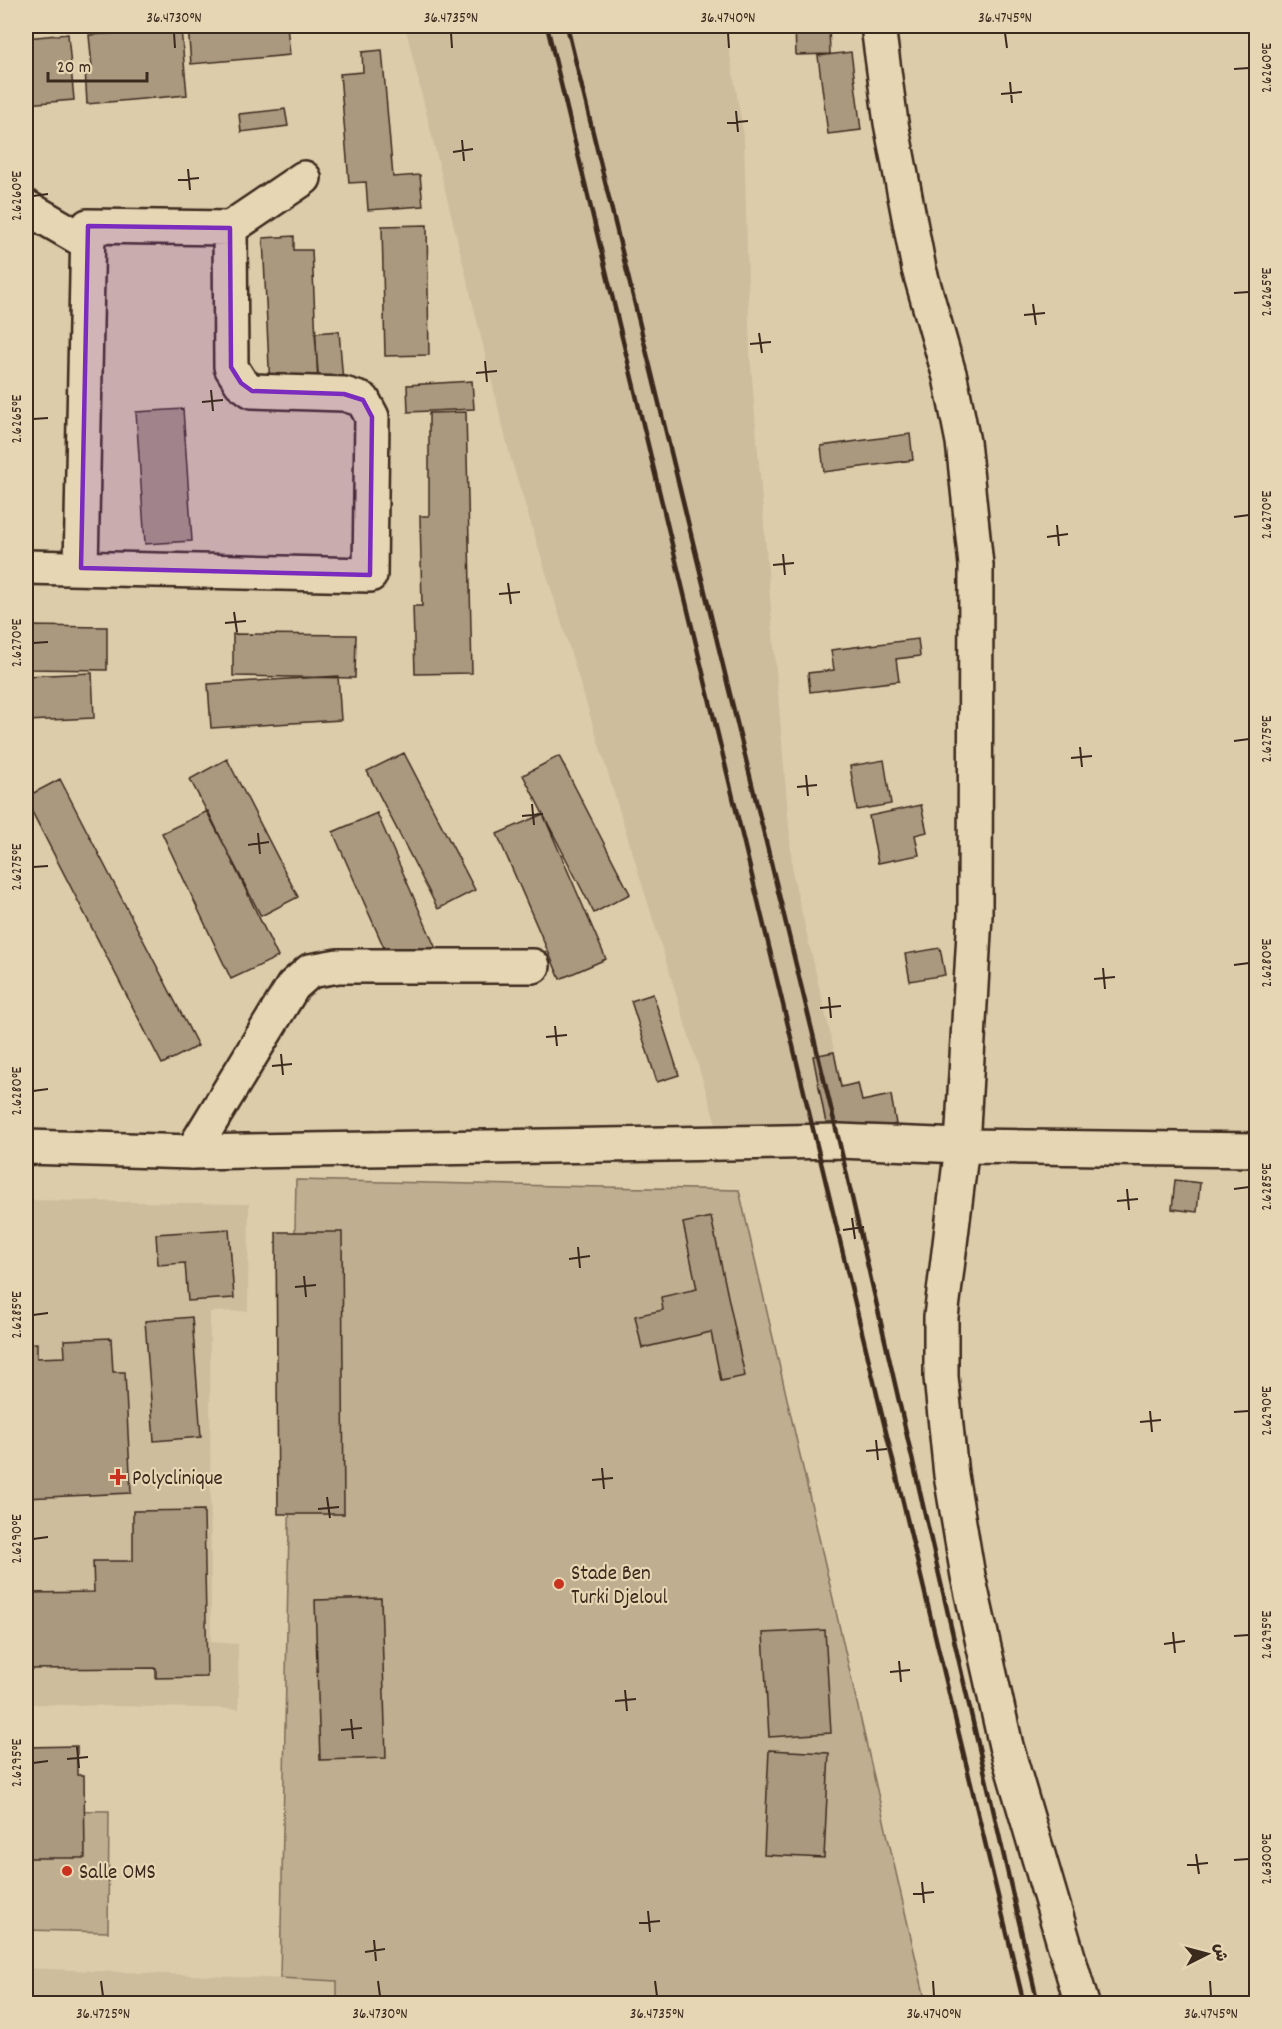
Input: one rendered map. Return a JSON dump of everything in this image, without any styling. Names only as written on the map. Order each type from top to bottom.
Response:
[{"type":"street","points":[[878,26],[891,123],[919,269],[950,377],[963,442],[976,565],[975,915],[962,1146],[941,1317],[941,1377],[951,1475],[968,1576],[1006,1746],[1082,2004]]},
{"type":"street","points":[[81,568],[88,226],[230,228],[304,178]]},
{"type":"street","points":[[26,207],[87,243]]},
{"type":"street","points":[[26,567],[370,575],[372,417],[363,400],[344,394],[252,391],[241,383],[231,367],[230,228]]},
{"type":"street","points":[[192,1152],[292,986],[310,971],[338,966],[533,966]]},
{"type":"street","points":[[26,1147],[192,1152],[839,1142],[1257,1150]]},
{"type":"highlighted area","points":[[88,226],[230,228],[231,367],[241,383],[252,391],[344,394],[363,400],[372,417],[370,575],[81,568]]},
{"type":"shaded area","points":[[405,26],[725,26],[744,136],[750,354],[793,875],[854,1135],[721,1140],[510,456]]},
{"type":"shaded area","name":"Stade Ben Turki Djeloul","points":[[296,1180],[739,1190],[926,2003],[337,2004],[337,1981],[280,1978]]},
{"type":"shaded area","name":"Polyclinique","points":[[26,1200],[249,1204],[248,1311],[210,1312],[211,1642],[238,1644],[239,1709],[26,1704]]},
{"type":"shaded area","name":"Salle OMS","points":[[26,1810],[109,1811],[108,1932],[26,1930]]},
{"type":"shaded area","points":[[26,1968],[337,1981],[337,2003],[26,2004]]},
{"type":"building","points":[[188,26],[287,26],[290,55],[191,64]]},
{"type":"building","points":[[795,26],[829,26],[830,54],[796,55]]},
{"type":"building","points":[[181,29],[187,95],[87,104],[85,68],[92,67],[89,35]]},
{"type":"building","points":[[68,34],[74,100],[26,104],[26,38]]},
{"type":"building","points":[[382,50],[393,177],[420,175],[423,206],[368,210],[366,182],[349,183],[340,74],[363,72],[362,52]]},
{"type":"building","points":[[851,52],[861,130],[828,134],[818,56]]},
{"type":"building","points":[[285,109],[288,126],[241,132],[239,114]]},
{"type":"building","points":[[427,225],[429,355],[385,356],[382,226]]},
{"type":"building","points":[[294,236],[294,250],[312,250],[318,386],[270,388],[263,238]]},
{"type":"building","points":[[339,331],[343,382],[319,385],[315,333]]},
{"type":"building","points":[[472,381],[474,409],[408,412],[407,385]]},
{"type":"building","points":[[183,409],[192,541],[145,544],[136,412]]},
{"type":"building","points":[[466,412],[472,673],[415,674],[413,606],[422,606],[420,516],[429,516],[429,413]]},
{"type":"building","points":[[910,434],[913,460],[824,472],[821,446]]},
{"type":"building","points":[[26,626],[107,627],[107,670],[26,669]]},
{"type":"building","points":[[233,634],[356,635],[355,678],[233,676]]},
{"type":"building","points":[[918,639],[920,656],[896,659],[899,681],[810,692],[808,673],[834,670],[831,650]]},
{"type":"building","points":[[92,673],[94,718],[26,721],[26,676]]},
{"type":"building","points":[[338,676],[341,720],[211,728],[208,684]]},
{"type":"building","points":[[404,753],[475,890],[438,909],[367,771]]},
{"type":"building","points":[[559,756],[630,894],[594,913],[523,775]]},
{"type":"building","points":[[227,759],[298,897],[261,916],[190,779]]},
{"type":"building","points":[[884,760],[891,804],[857,810],[850,766]]},
{"type":"building","points":[[60,779],[198,1046],[162,1064],[26,800],[26,797]]},
{"type":"building","points":[[921,805],[927,832],[915,835],[919,855],[878,863],[869,816]]},
{"type":"building","points":[[208,811],[278,957],[231,979],[162,833]]},
{"type":"building","points":[[377,813],[443,965],[400,984],[333,832]]},
{"type":"building","points":[[543,814],[606,959],[560,979],[497,834]]},
{"type":"building","points":[[940,948],[945,975],[910,981],[905,954]]},
{"type":"building","points":[[653,994],[679,1075],[657,1082],[631,1001]]},
{"type":"building","points":[[834,1052],[841,1087],[858,1083],[862,1101],[891,1095],[896,1124],[867,1130],[872,1152],[833,1160],[813,1056]]},
{"type":"building","points":[[1175,1180],[1200,1183],[1197,1212],[1172,1209]]},
{"type":"building","points":[[711,1217],[745,1376],[721,1381],[711,1332],[642,1348],[635,1316],[663,1310],[661,1297],[697,1289],[683,1223]]},
{"type":"building","points":[[229,1229],[234,1298],[188,1301],[185,1263],[158,1265],[156,1234]]},
{"type":"building","points":[[276,1232],[342,1232],[344,1514],[278,1514]]},
{"type":"building","points":[[192,1317],[201,1437],[154,1441],[145,1321]]},
{"type":"building","points":[[111,1338],[113,1372],[125,1372],[131,1493],[26,1498],[26,1344],[37,1343],[37,1358],[65,1357],[64,1340]]},
{"type":"building","points":[[204,1510],[207,1677],[156,1678],[156,1668],[26,1669],[26,1593],[94,1592],[93,1561],[133,1561],[133,1511]]},
{"type":"building","points":[[381,1598],[386,1758],[320,1760],[315,1600]]},
{"type":"building","points":[[825,1630],[831,1733],[769,1737],[763,1633]]},
{"type":"building","points":[[77,1746],[77,1775],[84,1775],[85,1858],[26,1858],[26,1747]]},
{"type":"building","points":[[769,1750],[829,1753],[824,1858],[764,1855]]},
{"type":"railway","points":[[547,26],[1024,2004]]},
{"type":"railway","points":[[567,26],[839,1141],[1038,2004]]},
{"type":"place","name":"Polyclinique","points":[[118,1477]]},
{"type":"place","name":"Stade Ben Turki Djeloul","points":[[559,1584]]},
{"type":"place","name":"Salle OMS","points":[[67,1871]]}]
